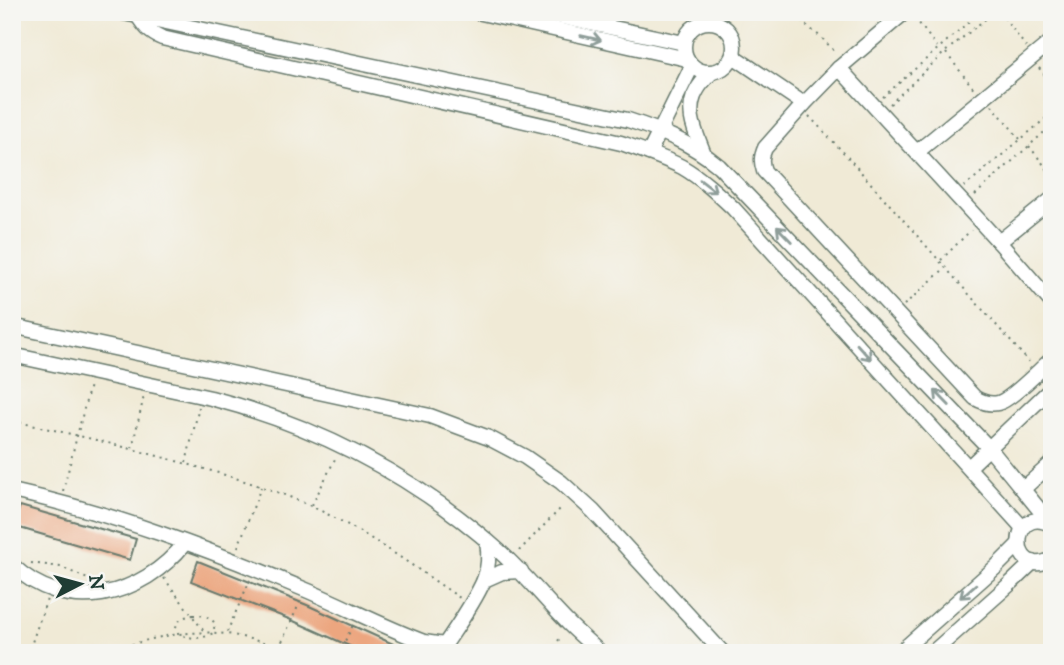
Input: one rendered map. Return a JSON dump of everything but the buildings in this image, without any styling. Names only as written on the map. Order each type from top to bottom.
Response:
[{"type":"street","points":[[119,12],[628,120],[660,130],[685,142],[719,166],[989,448],[1051,524]]},
{"type":"street","points":[[538,12],[684,43]]},
{"type":"street","points":[[908,12],[842,66],[802,106],[765,148],[761,163],[764,171],[975,398],[986,403],[997,403],[1007,398],[1052,359]]},
{"type":"street","points":[[481,13],[689,62],[700,71],[711,73],[727,66],[733,56],[735,44],[717,18],[693,27],[689,32],[684,43],[689,62],[649,153]]},
{"type":"street","points":[[138,16],[152,34],[162,38],[621,143],[685,169],[716,191],[733,208],[1023,528]]},
{"type":"street","points":[[917,152],[1052,41]]},
{"type":"street","points":[[733,56],[802,106]]},
{"type":"street","points":[[842,66],[877,109],[1052,303]]},
{"type":"street","points":[[704,154],[692,123],[691,106],[696,91],[711,73]]},
{"type":"street","points":[[999,242],[1052,199]]},
{"type":"street","points":[[12,326],[430,416],[489,438],[525,457],[577,496],[723,653]]},
{"type":"street","points":[[12,355],[243,406],[342,445],[410,482],[457,516],[509,560],[600,653]]},
{"type":"street","points":[[969,467],[1052,388]]},
{"type":"street","points":[[944,440],[963,421]]},
{"type":"street","points":[[1023,489],[1052,463]]},
{"type":"street","points":[[12,491],[60,503],[185,543],[255,569],[358,613],[419,646],[432,644],[442,649],[484,580],[488,560],[487,541]]},
{"type":"street","points":[[1051,524],[1039,520],[1028,524],[1020,533],[1018,545],[1023,556],[1033,562],[1051,559]]},
{"type":"street","points":[[157,569],[162,551],[159,534]]},
{"type":"street","points":[[12,565],[29,579],[51,589],[72,595],[95,596],[118,591],[139,582],[173,557],[185,543]]},
{"type":"street","points":[[899,653],[1018,545]]},
{"type":"street","points":[[932,653],[1033,562]]},
{"type":"street","points":[[484,580],[502,572],[521,572]]},
{"type":"path","points":[[790,12],[796,14],[822,38],[842,66]]},
{"type":"path","points":[[908,12],[938,48]]},
{"type":"path","points":[[877,109],[938,48],[980,12]]},
{"type":"path","points":[[877,109],[994,12]]},
{"type":"path","points":[[1000,12],[1052,84]]},
{"type":"path","points":[[945,52],[1021,139]]},
{"type":"path","points":[[802,106],[1037,372]]},
{"type":"path","points":[[960,200],[1021,139],[1052,113]]},
{"type":"path","points":[[960,200],[1052,125]]},
{"type":"path","points":[[1028,145],[1052,175]]},
{"type":"path","points":[[939,262],[980,221]]},
{"type":"path","points":[[896,313],[945,268]]},
{"type":"path","points":[[60,503],[93,373]]},
{"type":"path","points":[[132,449],[146,384]]},
{"type":"path","points":[[186,464],[202,396]]},
{"type":"path","points":[[13,421],[186,464],[261,486],[311,506],[371,539],[470,605]]},
{"type":"path","points":[[311,506],[342,445]]},
{"type":"path","points":[[233,561],[261,486]]},
{"type":"path","points":[[509,560],[563,506]]},
{"type":"path","points":[[30,563],[61,567],[91,581]]},
{"type":"path","points":[[157,569],[204,631]]},
{"type":"path","points":[[226,633],[255,569]]},
{"type":"path","points":[[30,648],[51,589]]},
{"type":"path","points":[[279,649],[305,590]]},
{"type":"path","points":[[340,653],[358,613]]},
{"type":"path","points":[[191,615],[201,615],[215,624],[213,632],[198,638],[188,637],[178,633],[176,627],[178,621],[191,615]]},
{"type":"path","points":[[551,653],[568,623]]},
{"type":"path","points":[[105,653],[150,639],[204,631],[251,639],[287,653]]},
{"type":"path","points":[[12,651],[30,648],[42,653]]}]
